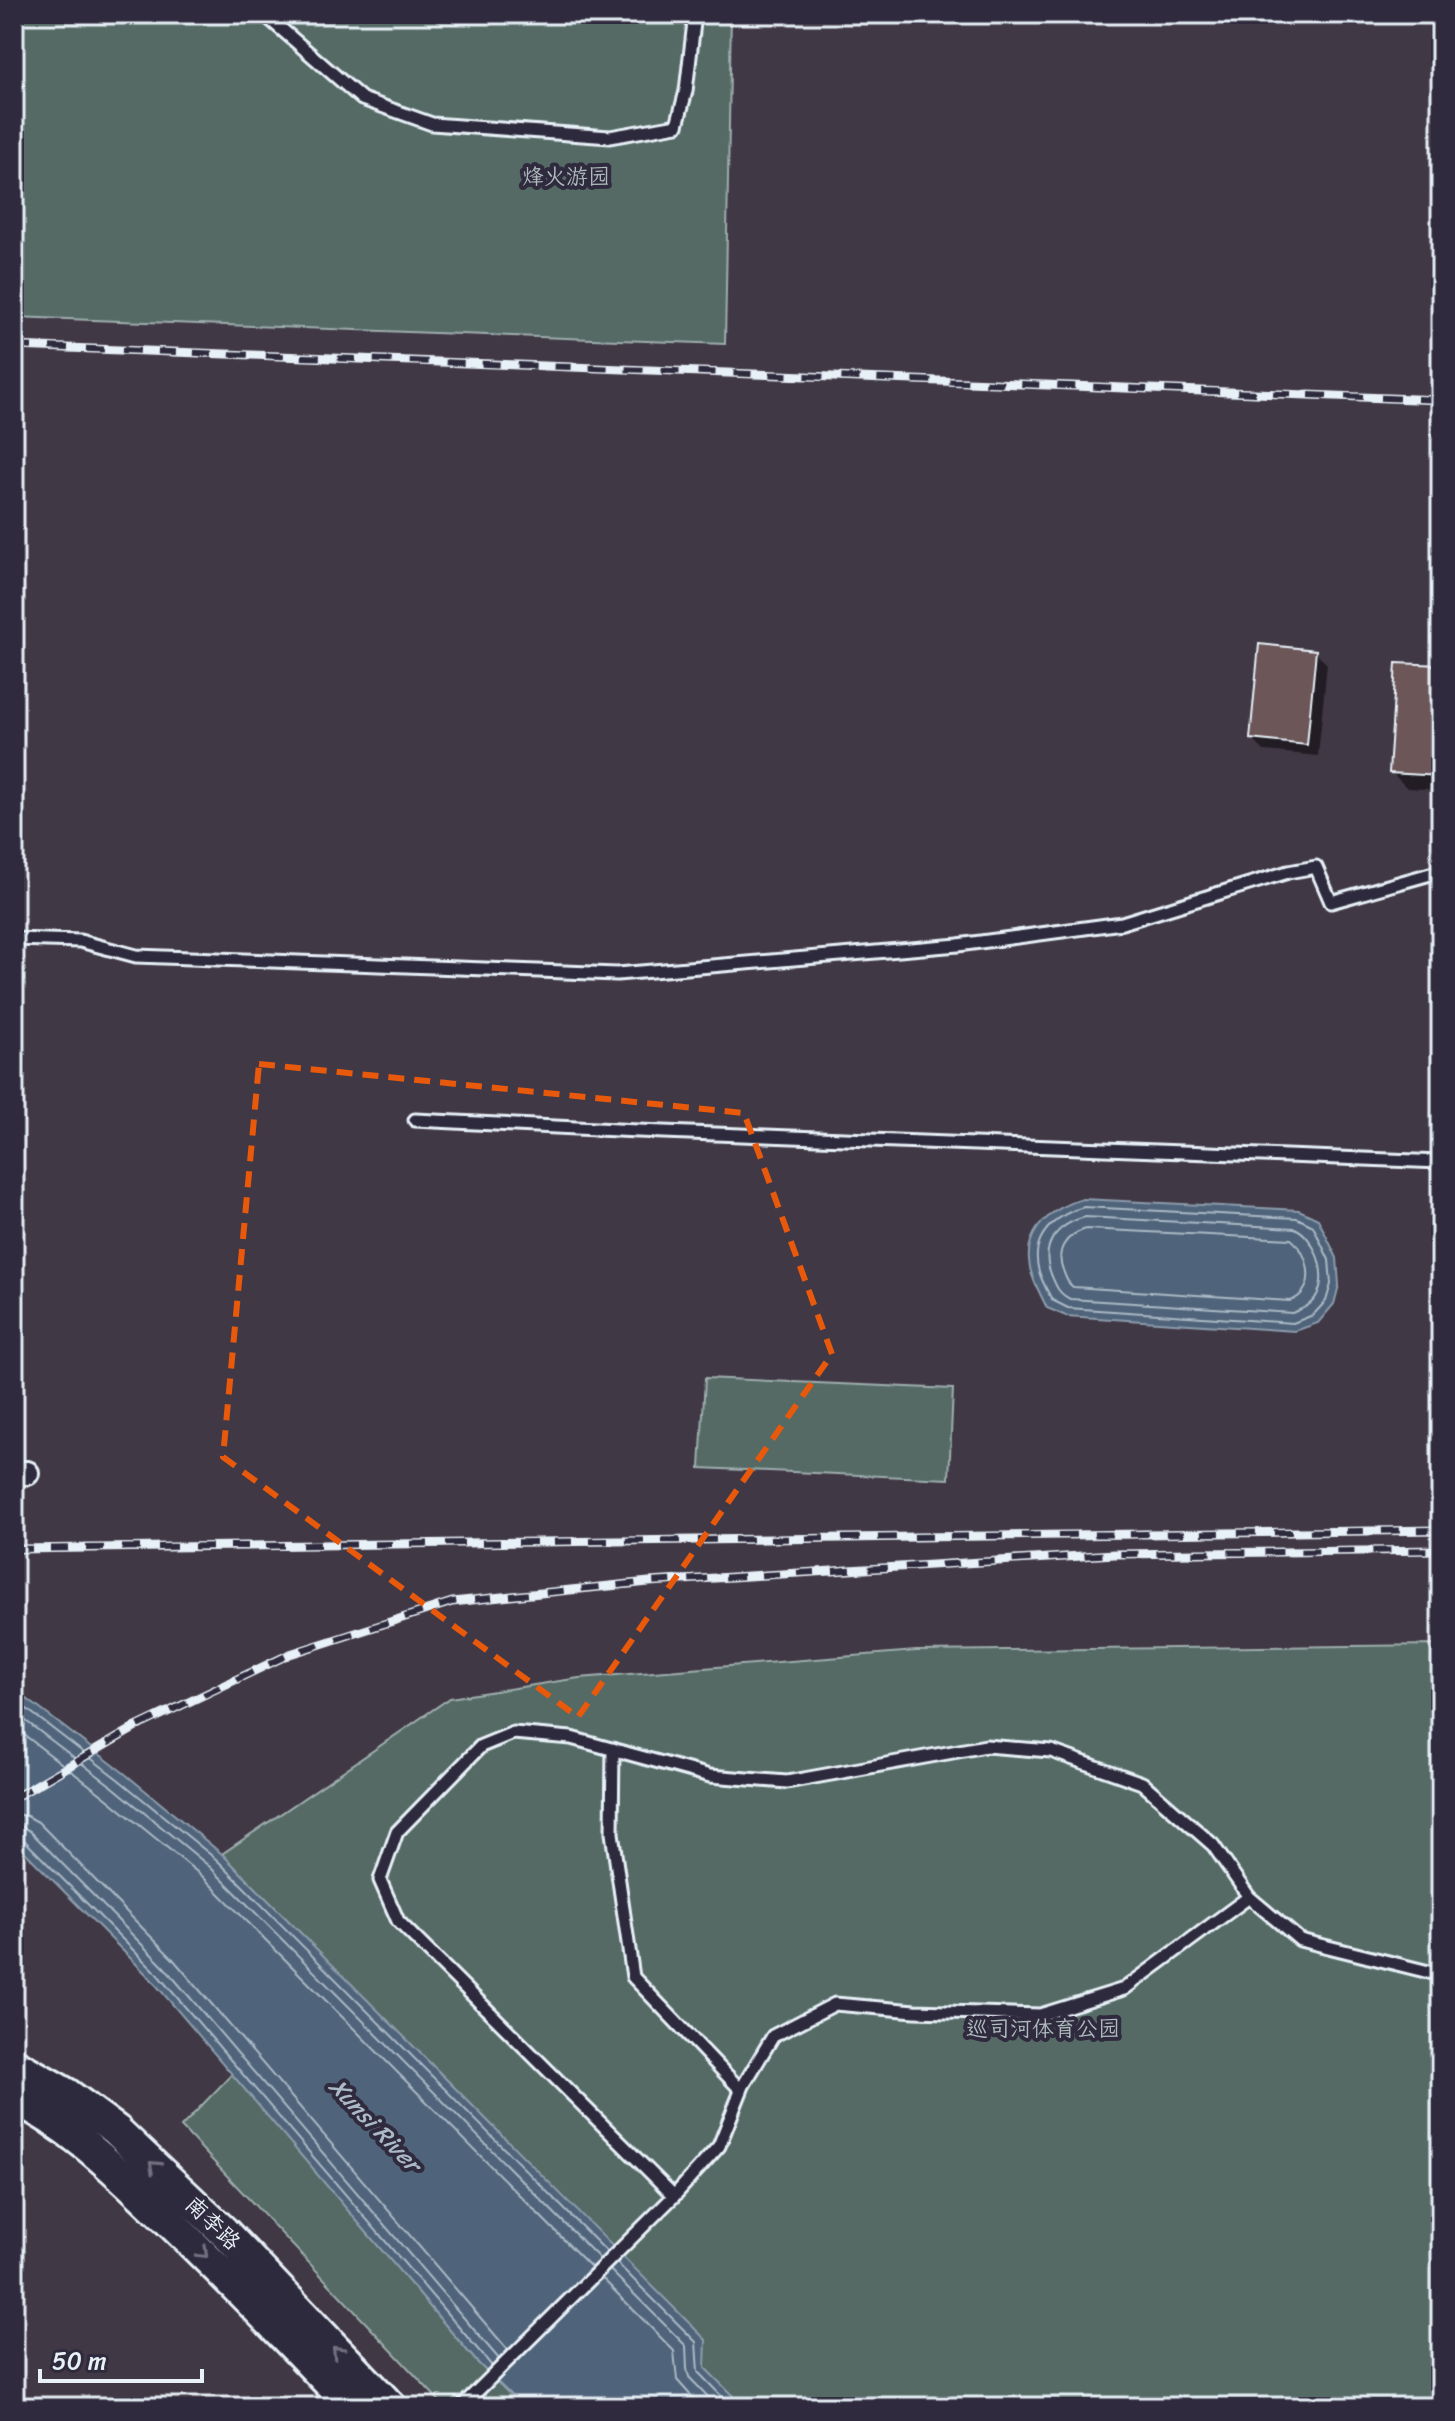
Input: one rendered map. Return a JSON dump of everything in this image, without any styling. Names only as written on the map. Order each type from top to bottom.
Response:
[{"type":"main road","name":"南李路","points":[[14,2064],[67,2094],[116,2130],[223,2231],[391,2407]]},
{"type":"main road","name":"南李路","points":[[14,2098],[45,2113],[98,2154],[206,2256],[352,2407]]},
{"type":"lane","points":[[264,14],[362,99],[432,124],[610,137],[677,125],[686,91],[695,14]]},
{"type":"lane","points":[[14,939],[80,941],[136,956],[617,974],[958,945],[1122,923],[1288,872],[1316,867],[1331,902],[1441,871]]},
{"type":"lane","points":[[415,1120],[1441,1162]]},
{"type":"lane","points":[[674,2196],[398,1921],[380,1880],[397,1832],[481,1746],[513,1733],[571,1738],[710,1776],[787,1782],[986,1746],[1051,1751],[1142,1783],[1213,1845],[1249,1897],[1300,1940],[1441,1975]]},
{"type":"lane","points":[[613,1749],[612,1833],[633,1977],[741,2090]]},
{"type":"lane","points":[[461,2407],[674,2196],[719,2146],[741,2090],[773,2036],[835,2004],[915,2011],[1040,2015],[1124,1989],[1249,1897]]},
{"type":"highlighted area","points":[[259,1064],[744,1113],[832,1354],[578,1717],[223,1457]]},
{"type":"green space","name":"烽火游园","points":[[14,14],[731,14],[725,344],[14,317]]},
{"type":"green space","points":[[705,1378],[953,1389],[949,1479],[700,1468]]},
{"type":"green space","name":"巡司河体育公园","points":[[1441,1645],[1441,2407],[744,2407],[704,2368],[705,2340],[222,1854],[450,1698],[579,1678],[916,1651]]},
{"type":"green space","points":[[232,2074],[477,2362],[523,2407],[445,2407],[181,2127]]},
{"type":"water","points":[[1083,1199],[1299,1210],[1318,1219],[1337,1258],[1339,1285],[1334,1304],[1318,1323],[1295,1331],[1066,1316],[1047,1308],[1031,1273],[1029,1248],[1044,1220],[1062,1207]]},
{"type":"water","name":"Xunsi River","points":[[14,1689],[124,1773],[222,1854],[706,2340],[705,2368],[744,2407],[523,2407],[477,2362],[151,1979],[14,1841]]},
{"type":"building","points":[[1259,644],[1316,650],[1307,745],[1250,739]]},
{"type":"building","points":[[1396,663],[1441,665],[1441,776],[1389,773]]},
{"type":"railway","points":[[14,346],[1441,400]]},
{"type":"railway","points":[[14,1549],[1441,1530]]},
{"type":"railway","points":[[14,1798],[136,1727],[290,1654],[452,1602],[649,1582],[1115,1554],[1441,1550]]}]
